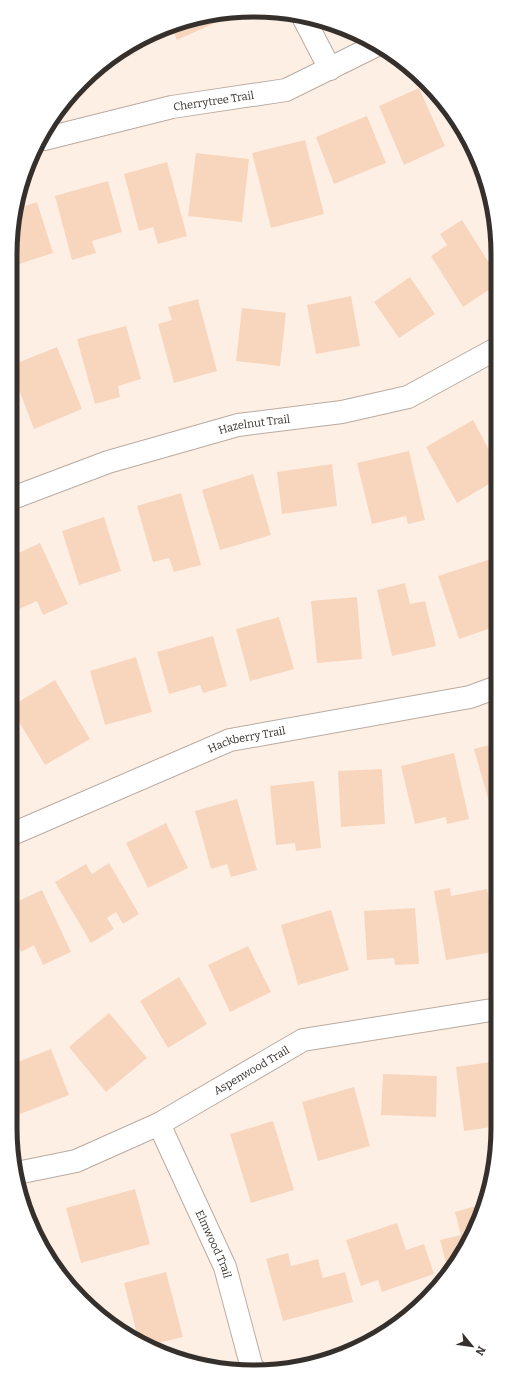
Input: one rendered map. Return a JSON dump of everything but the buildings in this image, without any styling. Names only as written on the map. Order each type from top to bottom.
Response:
[{"type":"street","points":[[306,23],[330,69]]},
{"type":"street","name":"Cherrytree Trail","points":[[47,138],[172,107],[286,90],[371,48]]},
{"type":"street","name":"Hazelnut Trail","points":[[17,496],[108,462],[238,425],[342,412],[408,397],[491,352]]},
{"type":"street","name":"Hackberry Trail","points":[[17,831],[230,740],[470,697],[491,689]]},
{"type":"street","name":"Aspenwood Trail","points":[[22,1172],[76,1161],[159,1124],[303,1040],[491,1010]]},
{"type":"street","name":"Elmwood Trail","points":[[159,1124],[225,1267],[251,1365]]}]
